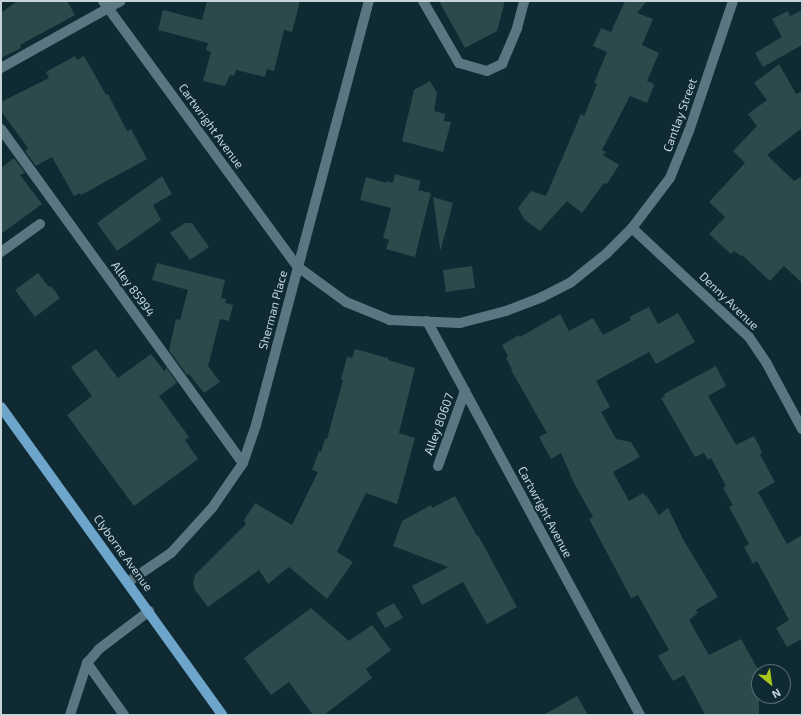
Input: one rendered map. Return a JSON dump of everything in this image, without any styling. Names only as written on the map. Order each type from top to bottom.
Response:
[{"type":"main road","name":"Clyborne Avenue","points":[[1,408],[149,611],[222,715]]},
{"type":"street","points":[[1,68],[105,5],[121,1]]},
{"type":"street","name":"Sherman Place","points":[[128,582],[172,553],[212,508],[243,464],[256,425],[369,1]]},
{"type":"street","points":[[423,1],[459,63],[487,71],[502,64],[517,28],[524,1]]},
{"type":"street","name":"Cantlay Street","points":[[427,321],[460,323],[506,311],[542,297],[570,283],[590,268],[632,228],[670,178],[689,131],[733,1]]},
{"type":"street","name":"Cartwright Avenue","points":[[105,5],[298,267],[346,302],[390,320],[427,321],[638,714]]},
{"type":"street","name":"Alley 85994","points":[[1,129],[243,464]]},
{"type":"street","points":[[1,252],[40,224]]},
{"type":"street","name":"Denny Avenue","points":[[632,228],[750,337],[767,364],[802,429]]},
{"type":"street","name":"Alley 80607","points":[[438,466],[465,391]]},
{"type":"street","points":[[70,715],[87,663],[99,649],[149,611]]},
{"type":"street","points":[[87,663],[124,715]]},
{"type":"building","points":[[17,1],[67,1],[75,15],[20,45],[21,48],[1,58],[1,13]]},
{"type":"building","points":[[207,1],[300,1],[292,32],[284,30],[274,71],[267,69],[265,77],[236,70],[234,76],[230,75],[225,86],[203,81],[211,52],[206,50],[208,43],[158,30],[163,10],[202,20]]},
{"type":"building","points":[[439,1],[505,1],[497,31],[465,48]]},
{"type":"building","points":[[625,1],[647,1],[637,13],[653,19],[642,45],[659,53],[647,81],[653,83],[654,86],[647,103],[630,96],[602,150],[606,152],[603,155],[619,165],[607,184],[604,183],[582,213],[567,201],[540,231],[524,219],[518,208],[531,191],[546,196],[581,114],[584,116],[597,84],[594,83],[607,52],[593,46],[601,28],[611,32]]},
{"type":"building","points":[[802,10],[802,45],[763,67],[755,53],[782,37],[772,19],[788,11],[790,16]]},
{"type":"building","points":[[75,56],[77,60],[84,56],[106,95],[108,94],[127,131],[131,129],[147,159],[81,195],[80,193],[74,196],[52,157],[36,166],[25,151],[28,148],[1,111],[1,102],[49,78],[46,72]]},
{"type":"building","points":[[779,64],[796,94],[802,91],[802,128],[767,155],[794,181],[802,176],[802,283],[784,266],[770,281],[742,255],[741,256],[734,251],[731,254],[709,234],[725,217],[709,202],[745,163],[733,151],[757,126],[748,114],[767,100],[754,83]]},
{"type":"building","points":[[430,81],[437,93],[434,111],[445,114],[444,121],[451,122],[443,152],[402,141],[414,90]]},
{"type":"building","points":[[14,158],[25,173],[20,175],[42,204],[1,234],[1,168]]},
{"type":"building","points":[[395,174],[421,181],[418,190],[431,193],[415,257],[386,249],[389,240],[383,238],[391,208],[360,200],[366,177],[386,183],[387,181],[393,183]]},
{"type":"building","points":[[162,176],[172,194],[153,205],[161,220],[117,251],[97,223]]},
{"type":"building","points":[[433,197],[453,203],[441,249],[440,249]]},
{"type":"building","points":[[185,223],[192,223],[209,247],[190,260],[170,233]]},
{"type":"building","points":[[157,263],[225,280],[221,298],[226,299],[225,303],[233,305],[229,321],[220,319],[208,366],[220,382],[204,393],[189,374],[187,375],[169,350],[176,319],[180,320],[188,290],[152,280]]},
{"type":"building","points":[[472,266],[475,288],[446,292],[443,270]]},
{"type":"building","points":[[38,273],[60,298],[35,317],[15,290]]},
{"type":"building","points":[[649,307],[658,324],[678,313],[695,342],[656,364],[649,352],[596,381],[610,407],[601,412],[616,439],[631,442],[640,457],[613,472],[629,501],[643,493],[645,496],[646,495],[659,515],[668,508],[684,541],[718,597],[696,610],[698,613],[689,620],[709,655],[741,639],[755,664],[751,664],[751,704],[759,704],[759,715],[705,715],[684,675],[673,681],[658,656],[669,650],[638,595],[631,598],[589,519],[593,517],[574,483],[561,453],[551,459],[539,437],[547,433],[511,370],[512,369],[506,358],[508,356],[502,345],[519,335],[520,337],[560,314],[569,331],[593,318],[603,335],[631,320],[629,317]]},
{"type":"building","points":[[96,349],[118,378],[151,354],[165,372],[166,367],[177,383],[159,396],[189,437],[185,440],[198,459],[134,506],[67,415],[92,396],[71,367]]},
{"type":"building","points":[[355,349],[388,358],[388,360],[415,368],[399,433],[415,438],[397,504],[366,493],[337,552],[353,562],[327,599],[289,567],[268,584],[259,570],[208,607],[195,590],[193,583],[195,575],[246,524],[244,520],[255,503],[292,525],[318,472],[312,470],[319,451],[321,452],[325,439],[327,439],[343,380],[341,379],[347,357],[352,358]]},
{"type":"building","points":[[716,366],[726,386],[708,396],[736,445],[754,436],[762,452],[760,455],[775,482],[758,492],[787,544],[802,535],[802,643],[800,640],[787,647],[776,628],[789,620],[757,561],[753,564],[744,547],[749,544],[729,507],[733,505],[723,488],[726,486],[711,458],[708,460],[704,453],[695,457],[661,398],[665,396],[664,394]]},
{"type":"building","points":[[455,496],[517,607],[487,624],[463,582],[422,605],[412,586],[448,567],[393,546],[402,521],[431,505],[432,508]]},
{"type":"building","points":[[394,603],[403,618],[385,628],[376,613]]},
{"type":"building","points":[[311,608],[349,641],[372,625],[391,650],[366,669],[372,678],[324,715],[313,715],[289,682],[271,695],[244,658]]},
{"type":"building","points":[[577,696],[588,715],[543,715]]}]
